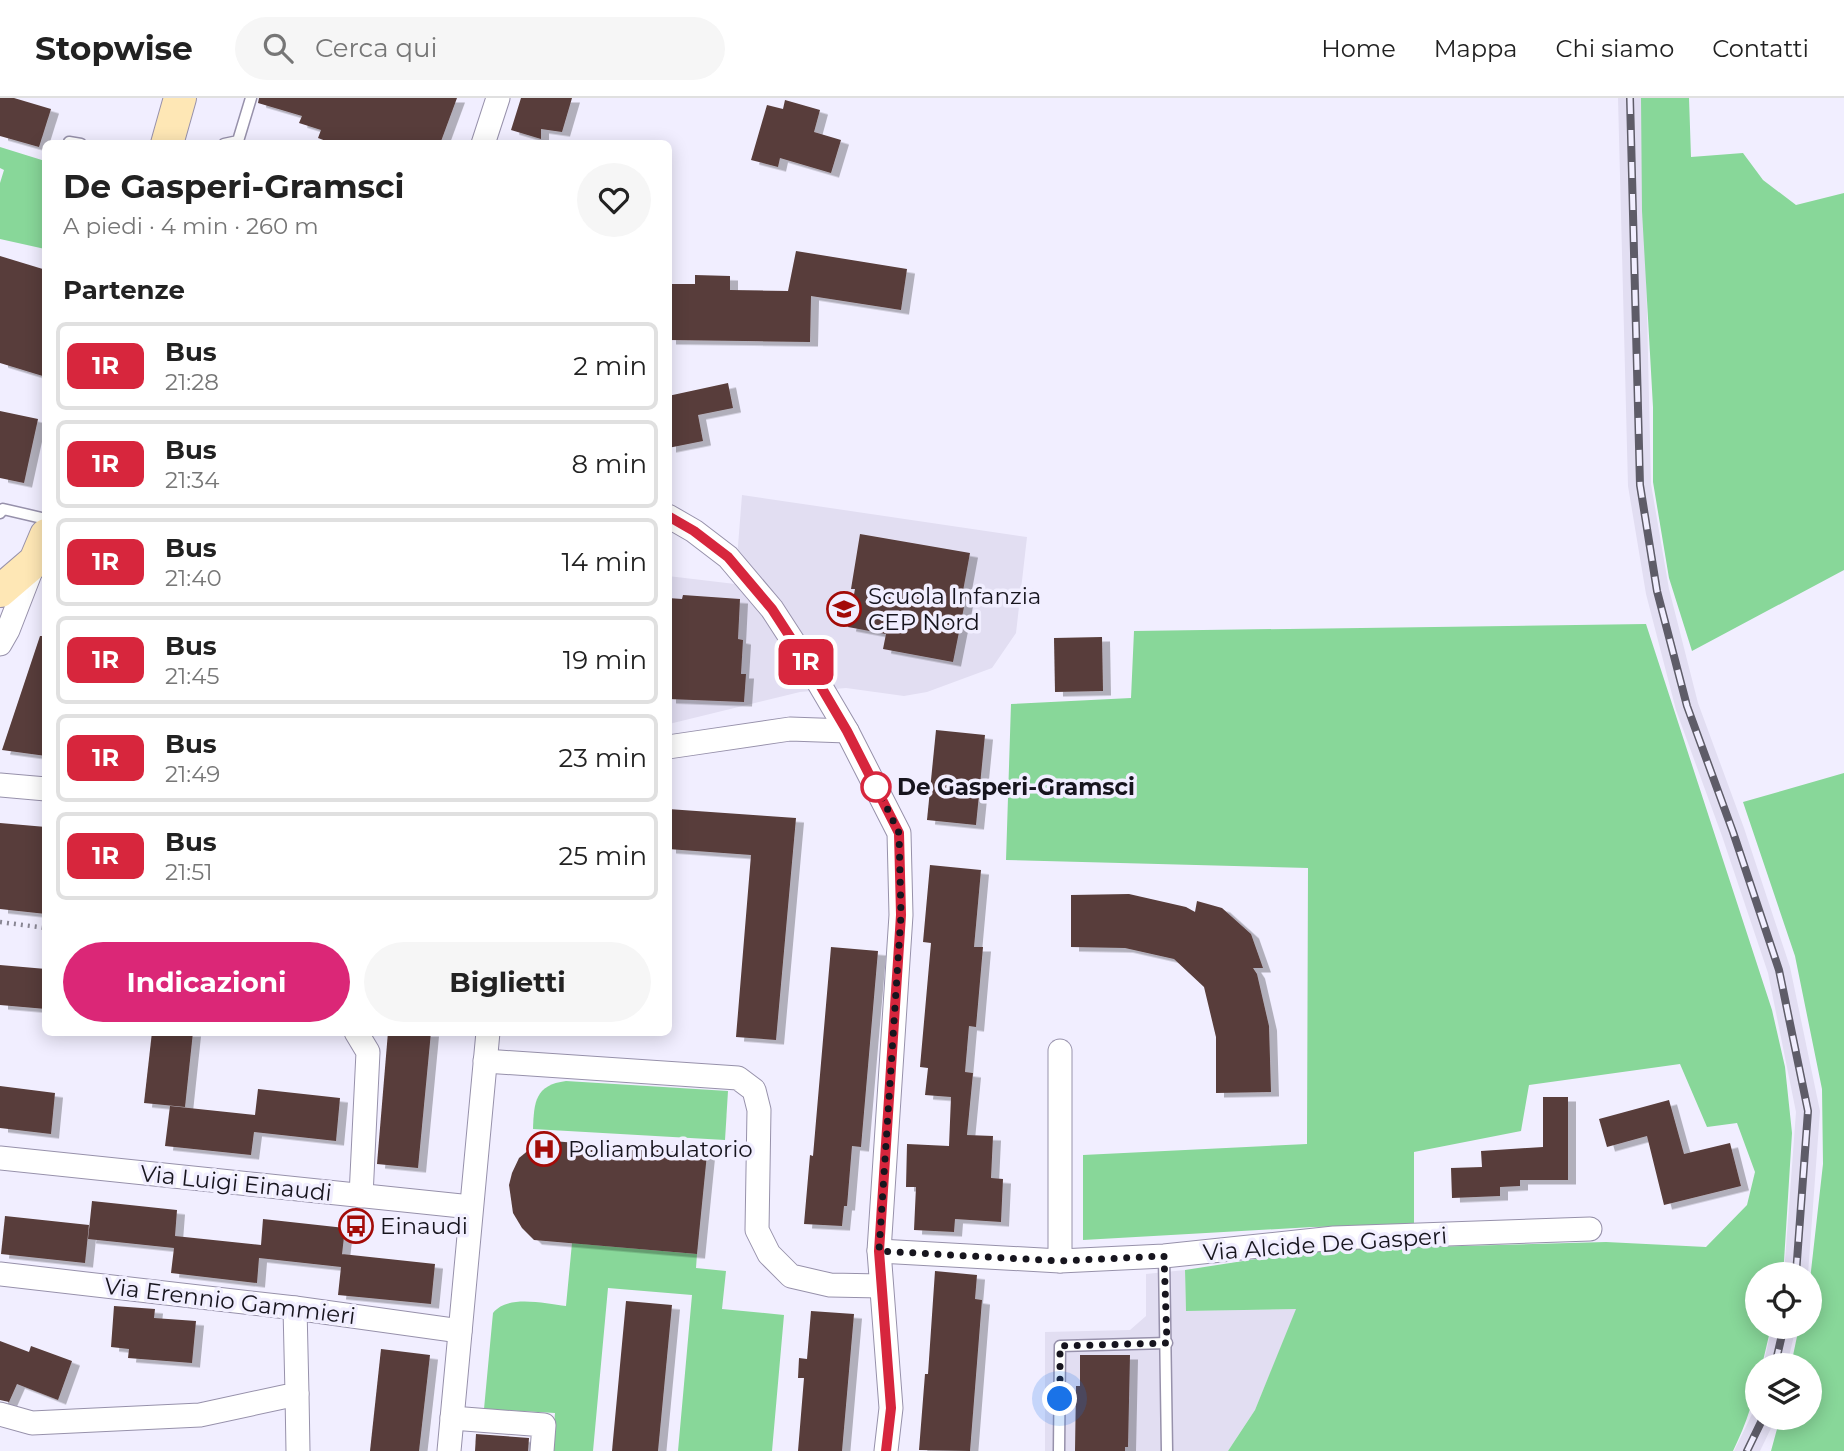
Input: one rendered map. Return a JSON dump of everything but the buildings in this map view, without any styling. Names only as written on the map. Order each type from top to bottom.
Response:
[{"type":"main road","points":[[168,140],[180,98]]},
{"type":"main road","points":[[0,591],[40,548]]},
{"type":"street","points":[[484,140],[498,98]]},
{"type":"street","points":[[672,518],[728,557],[772,609],[847,731],[899,833],[901,915],[879,1251],[891,1408],[886,1451]]},
{"type":"street","points":[[0,644],[40,548]]},
{"type":"street","points":[[672,746],[790,729],[847,731]]},
{"type":"street","points":[[0,785],[42,789]]},
{"type":"street","points":[[358,1036],[368,1052],[361,1196]]},
{"type":"street","points":[[449,1451],[488,1036]]},
{"type":"street","points":[[1060,1051],[1060,1261]]},
{"type":"street","points":[[485,1061],[738,1078],[754,1090],[759,1110],[757,1230],[769,1254],[791,1276],[830,1285],[881,1286]]},
{"type":"street","name":"Via Luigi Einaudi","points":[[0,1158],[471,1207]]},
{"type":"street","name":"Via Alcide De Gasperi","points":[[879,1251],[1060,1261],[1164,1256],[1334,1238],[1590,1229]]},
{"type":"street","name":"Via Erennio Gammieri","points":[[0,1274],[295,1308],[460,1331]]},
{"type":"street","points":[[295,1308],[298,1451]]},
{"type":"street","points":[[0,1413],[32,1423],[200,1415],[297,1394]]},
{"type":"street","points":[[452,1418],[544,1425],[542,1451]]},
{"type":"lane","points":[[237,140],[251,98]]},
{"type":"lane","points":[[0,513],[3,509],[42,518]]},
{"type":"lane","points":[[1164,1256],[1167,1451]]},
{"type":"lane","points":[[1059,1451],[1060,1346],[1167,1343]]},
{"type":"path","points":[[0,922],[42,927]]},
{"type":"shaded area","points":[[1618,98],[1642,98],[1651,484],[1669,589],[1698,703],[1744,828],[1790,967],[1820,1111],[1809,1262],[1785,1262],[1796,1112],[1768,973],[1676,710],[1646,594],[1628,486]]},
{"type":"shaded area","name":"Scuola Infanzia CEP Nord","points":[[742,495],[1027,537],[1016,633],[992,668],[927,692],[904,696],[846,688],[800,692],[672,723],[672,576],[735,584]]},
{"type":"shaded area","points":[[1185,1270],[1186,1311],[1297,1309],[1255,1410],[1228,1451],[1045,1451],[1045,1332],[1130,1330],[1146,1316],[1146,1274]]},
{"type":"shaded area","points":[[1769,1339],[1793,1339],[1790,1353],[1766,1353]]},
{"type":"shaded area","points":[[1745,1428],[1770,1430],[1760,1451],[1734,1451]]},
{"type":"green space","points":[[1641,98],[1689,98],[1691,157],[1743,153],[1763,180],[1796,205],[1844,193],[1844,570],[1692,651],[1669,578],[1653,482],[1653,407],[1642,211]]},
{"type":"green space","points":[[0,147],[42,160],[42,248],[0,239],[0,183],[4,170],[0,168]]},
{"type":"green space","points":[[1646,624],[1772,1010],[1785,1067],[1792,1133],[1784,1262],[1745,1262],[1745,1339],[1768,1339],[1765,1353],[1745,1353],[1745,1423],[1733,1451],[1228,1451],[1255,1410],[1296,1309],[1186,1311],[1185,1270],[1315,1250],[1606,1242],[1706,1247],[1747,1205],[1755,1172],[1737,1123],[1707,1127],[1680,1064],[1529,1085],[1521,1131],[1414,1152],[1414,1225],[1312,1227],[1083,1240],[1083,1155],[1307,1144],[1308,868],[1006,860],[1011,704],[1131,698],[1134,631]]},
{"type":"green space","points":[[1844,773],[1844,1451],[1771,1451],[1777,1430],[1822,1430],[1822,1353],[1794,1353],[1796,1339],[1822,1339],[1822,1262],[1812,1262],[1823,1164],[1822,1089],[1795,956],[1743,802]]},
{"type":"green space","points":[[566,1081],[728,1091],[725,1140],[533,1129],[538,1096],[548,1086]]},
{"type":"green space","points":[[572,1243],[697,1254],[696,1268],[726,1271],[722,1309],[784,1315],[772,1451],[678,1451],[692,1295],[608,1288],[593,1451],[552,1451],[555,1413],[484,1409],[493,1313],[500,1307],[517,1302],[566,1306]]},
{"type":"railway","points":[[1630,98],[1640,485],[1657,591],[1687,706],[1779,970],[1808,1111],[1797,1262]]},
{"type":"railway","points":[[1778,1353],[1781,1339]]},
{"type":"railway","points":[[1747,1451],[1757,1430]]},
{"type":"bus line","name":"1R","points":[[672,518],[728,557],[772,609],[847,731],[899,833],[901,915],[879,1251],[891,1408],[886,1451]]},
{"type":"place","name":"Scuola Infanzia CEP Nord","points":[[844,609]]},
{"type":"place","name":"De Gasperi-Gramsci","points":[[876,787]]},
{"type":"place","name":"Poliambulatorio","points":[[544,1149]]},
{"type":"place","name":"Einaudi","points":[[356,1226]]},
{"type":"route","points":[[876,787],[874,781],[899,833],[901,915],[879,1251],[1060,1261],[1164,1256],[1167,1343],[1060,1346],[1060,1399]]}]
